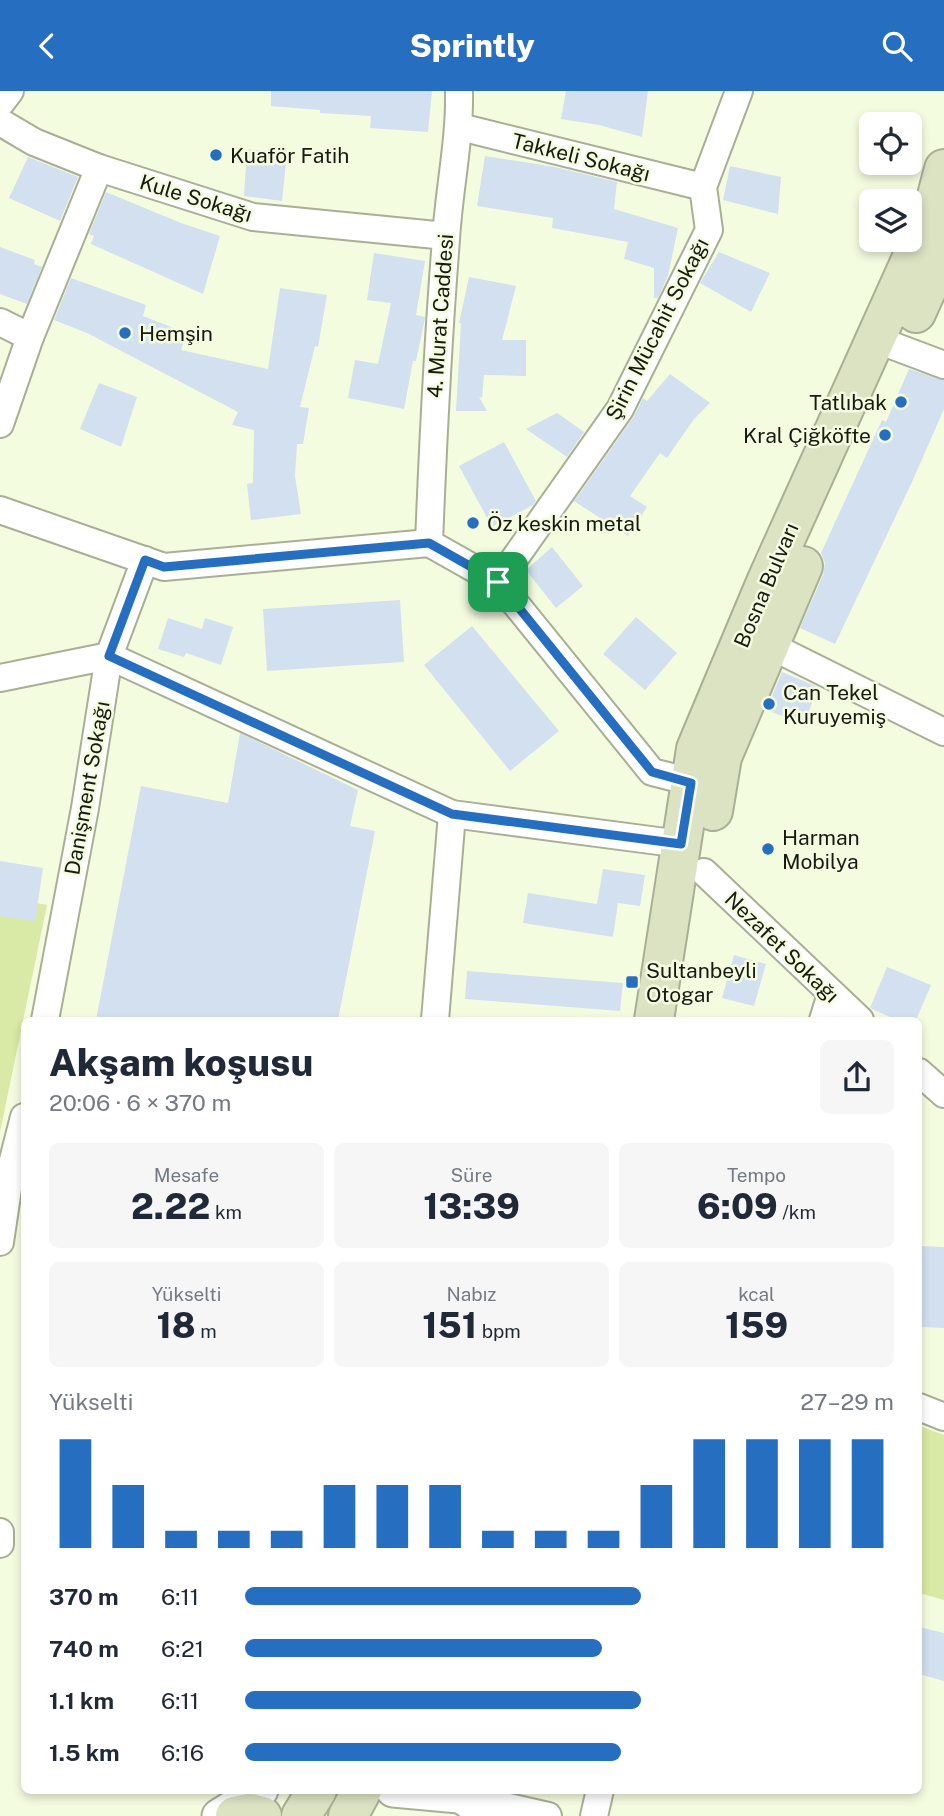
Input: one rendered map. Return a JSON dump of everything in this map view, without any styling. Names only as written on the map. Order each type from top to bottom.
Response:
[{"type":"main road","name":"Bosna Bulvarı","points":[[704,785],[722,757],[769,645],[888,343],[933,211],[944,169]]},
{"type":"main road","name":"Bosna Bulvarı","points":[[681,1017],[693,858],[704,785],[696,749],[767,580],[888,343],[944,251]]},
{"type":"main road","name":"Bosna Bulvarı","points":[[655,1017],[693,858]]},
{"type":"main road","points":[[301,1816],[315,1794]]},
{"type":"main road","points":[[348,1816],[360,1794]]},
{"type":"main road","points":[[235,1816],[262,1816]]},
{"type":"street","points":[[0,104],[10,91]]},
{"type":"street","name":"4. Murat Caddesi","points":[[429,543],[434,408],[446,236],[460,127],[459,91]]},
{"type":"street","name":"Şirin Mücahit Sokağı","points":[[498,582],[620,409],[709,230],[703,187],[738,91]]},
{"type":"street","name":"Kule Sokağı","points":[[0,122],[34,142],[99,167],[253,217],[446,236]]},
{"type":"street","name":"Takkeli Sokağı","points":[[460,127],[703,187]]},
{"type":"street","points":[[0,424],[30,337],[99,167]]},
{"type":"street","points":[[0,323],[30,337]]},
{"type":"street","points":[[888,343],[944,365]]},
{"type":"street","points":[[0,510],[164,567],[429,543],[498,582],[652,772],[704,785]]},
{"type":"street","name":"Danişment Sokağı","points":[[46,1017],[85,808],[109,656],[145,560]]},
{"type":"street","points":[[769,645],[944,732]]},
{"type":"street","points":[[0,677],[109,656],[452,814],[693,858]]},
{"type":"street","points":[[435,1017],[452,814]]},
{"type":"street","name":"Nezafet Sokağı","points":[[693,858],[857,1017]]},
{"type":"street","points":[[824,1017],[831,994]]},
{"type":"street","points":[[922,1075],[944,1094]]},
{"type":"street","points":[[0,1242],[11,1168],[21,1129]]},
{"type":"street","points":[[922,1408],[944,1417]]},
{"type":"street","points":[[0,1532],[0,1544]]},
{"type":"street","points":[[219,1816],[255,1794]]},
{"type":"street","points":[[458,1794],[486,1816]]},
{"type":"street","points":[[461,1794],[548,1816]]},
{"type":"street","points":[[594,1816],[599,1794]]},
{"type":"green space","points":[[0,896],[47,905],[24,1017],[21,1017],[21,1031],[0,1132]]},
{"type":"green space","points":[[922,1427],[944,1435],[944,1600],[922,1594]]},
{"type":"building","points":[[271,91],[432,91],[428,132],[370,128],[371,116],[271,106]]},
{"type":"building","points":[[566,91],[648,91],[642,137],[599,125],[561,119]]},
{"type":"building","points":[[247,149],[287,153],[282,201],[244,196]]},
{"type":"building","points":[[485,156],[555,167],[617,182],[614,209],[678,228],[668,276],[658,298],[654,298],[654,268],[624,259],[628,242],[552,228],[553,218],[477,206]]},
{"type":"building","points":[[28,157],[78,177],[60,221],[9,198]]},
{"type":"building","points":[[730,166],[781,177],[778,214],[723,200]]},
{"type":"building","points":[[106,192],[220,236],[203,294],[91,244],[94,236],[89,234]]},
{"type":"building","points":[[0,247],[35,260],[34,264],[42,267],[27,304],[0,294]]},
{"type":"building","points":[[719,252],[770,273],[751,312],[700,283]]},
{"type":"building","points":[[374,253],[425,261],[416,315],[425,317],[404,409],[348,398],[355,360],[378,364],[391,303],[367,300]]},
{"type":"building","points":[[469,277],[516,286],[502,340],[526,340],[526,376],[484,375],[482,398],[479,397],[487,411],[456,411],[459,323]]},
{"type":"building","points":[[71,278],[146,305],[143,316],[187,333],[181,350],[268,369],[280,288],[327,295],[318,347],[315,346],[300,407],[309,408],[303,444],[297,444],[295,476],[301,514],[251,520],[247,484],[253,483],[254,430],[232,425],[238,412],[87,333],[54,320]]},
{"type":"building","points":[[909,369],[944,380],[944,409],[835,644],[800,628],[823,575],[825,563],[821,553],[882,420],[886,422]]},
{"type":"building","points":[[670,374],[710,403],[694,419],[667,458],[660,453],[630,496],[647,507],[628,536],[574,501],[633,418],[643,398],[647,401]]},
{"type":"building","points":[[99,383],[137,397],[121,447],[80,429]]},
{"type":"building","points":[[557,413],[584,432],[567,457],[526,429]]},
{"type":"building","points":[[504,442],[536,501],[492,527],[459,466]]},
{"type":"building","points":[[552,547],[583,586],[556,608],[526,570]]},
{"type":"building","points":[[400,600],[404,662],[267,671],[263,609]]},
{"type":"building","points":[[636,617],[677,653],[645,690],[603,654]]},
{"type":"building","points":[[168,618],[202,629],[205,618],[233,627],[221,665],[186,653],[184,657],[158,649]]},
{"type":"building","points":[[472,626],[559,731],[510,771],[424,665]]},
{"type":"building","points":[[782,672],[818,687],[804,724],[766,710]]},
{"type":"building","points":[[240,733],[358,790],[350,826],[375,831],[339,1017],[97,1017],[141,786],[228,803]]},
{"type":"building","points":[[0,861],[43,868],[35,921],[0,916]]},
{"type":"building","points":[[603,869],[645,875],[640,906],[618,903],[613,937],[523,923],[528,893],[597,904]]},
{"type":"building","points":[[734,955],[766,964],[754,1006],[722,998]]},
{"type":"building","points":[[887,967],[931,985],[917,1017],[890,1017],[870,1008]]},
{"type":"building","points":[[467,971],[623,983],[620,1011],[465,999]]},
{"type":"building","points":[[922,1246],[944,1247],[944,1328],[922,1327]]},
{"type":"building","points":[[922,1628],[944,1633],[944,1681],[922,1675]]},
{"type":"place","name":"Kuaför Fatih","points":[[216,155]]},
{"type":"place","name":"Hemşin","points":[[125,333]]},
{"type":"place","name":"Tatlıbak","points":[[901,402]]},
{"type":"place","name":"Kral Çiğköfte","points":[[885,435]]},
{"type":"place","name":"Öz keskin metal","points":[[473,523]]},
{"type":"place","name":"Can Tekel Kuruyemiş","points":[[769,704]]},
{"type":"place","name":"Harman Mobilya","points":[[768,849]]},
{"type":"place","name":"Sultanbeyli Otogar","points":[[632,982]]},
{"type":"route","points":[[429,543],[498,582],[652,772],[691,783],[681,844],[452,814],[109,656],[145,560],[164,567],[429,543]]}]
